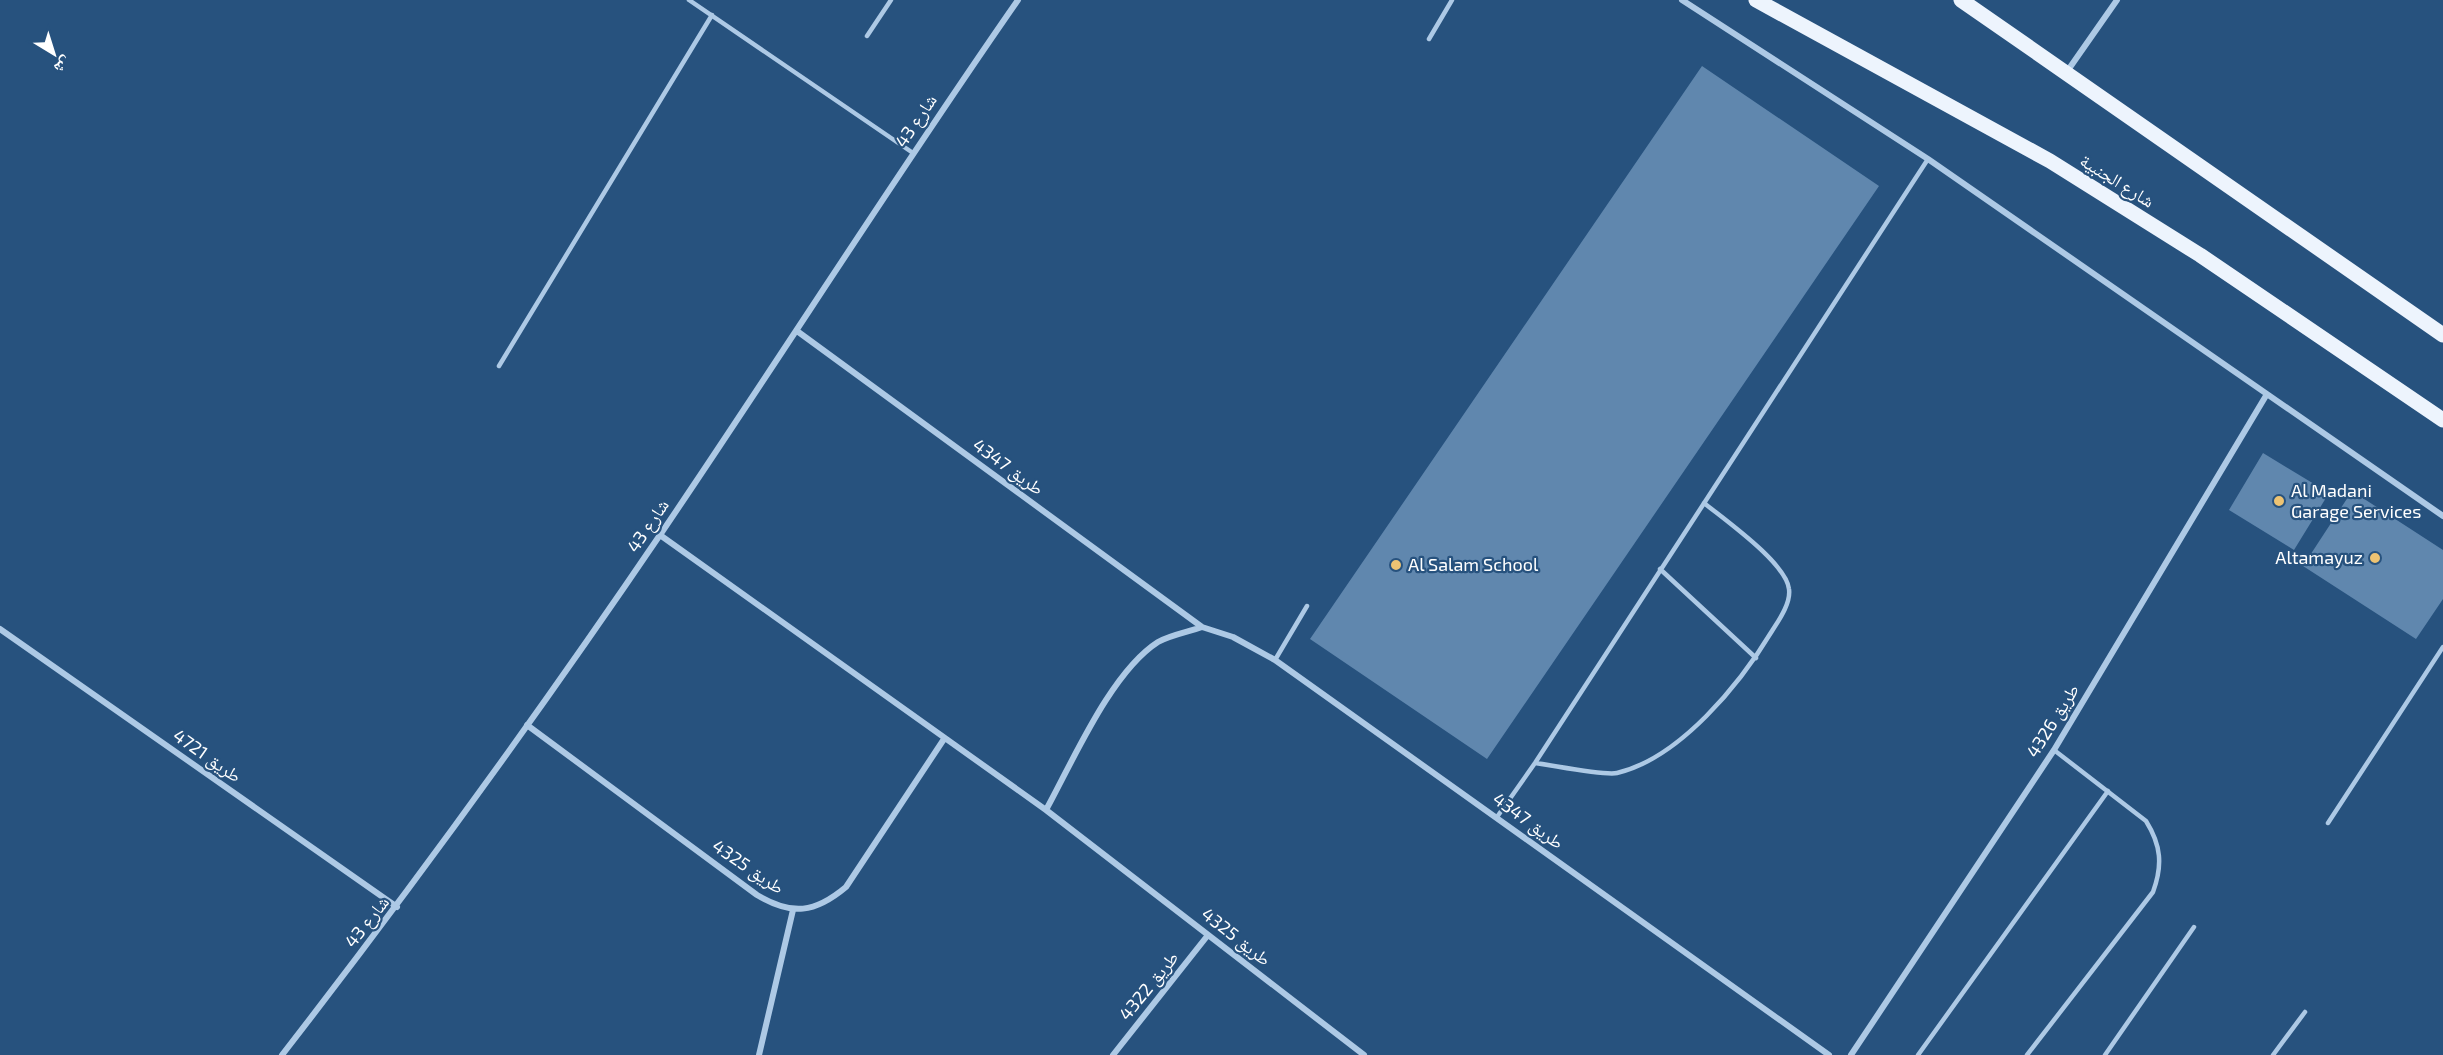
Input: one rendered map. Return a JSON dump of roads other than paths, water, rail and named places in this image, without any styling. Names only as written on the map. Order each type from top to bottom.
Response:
[{"type":"main road","name":"شارع الجنبية","points":[[1756,0],[2050,161],[2200,255],[2443,420]]},
{"type":"main road","points":[[1960,0],[2443,335]]},
{"type":"street","name":"شارع 43","points":[[282,1055],[397,907],[660,535],[913,153],[1018,0]]},
{"type":"street","points":[[1682,0],[1928,159],[2443,516]]},
{"type":"street","points":[[2066,74],[2117,0]]},
{"type":"street","name":"طريق 4347","points":[[797,331],[1202,627],[1233,637],[1275,660],[1829,1055]]},
{"type":"street","name":"طريق 4326","points":[[1851,1055],[2054,750],[2267,394]]},
{"type":"street","name":"طريق 4325","points":[[660,535],[1046,810],[1364,1055]]},
{"type":"street","points":[[1046,810],[1108,696],[1130,665],[1159,642],[1202,627]]},
{"type":"street","name":"طريق 4721","points":[[0,629],[397,907]]},
{"type":"street","name":"طريق 4325","points":[[527,725],[757,895],[774,905],[793,910],[813,908],[831,900],[846,887],[944,739]]},
{"type":"street","points":[[759,1055],[793,910]]},
{"type":"street","name":"طريق 4322","points":[[1113,1055],[1208,935]]},
{"type":"lane","points":[[689,0],[913,153]]},
{"type":"lane","points":[[867,36],[891,0]]},
{"type":"lane","points":[[1429,39],[1452,0]]},
{"type":"lane","points":[[499,366],[712,15]]},
{"type":"lane","points":[[1497,817],[1535,763],[1928,159]]},
{"type":"lane","points":[[1535,763],[1615,773],[1644,763],[1689,733],[1733,688],[1756,658],[1784,612],[1790,591],[1785,576],[1755,543],[1704,503]]},
{"type":"lane","points":[[1660,569],[1756,658]]},
{"type":"lane","points":[[1275,660],[1307,606]]},
{"type":"lane","points":[[2328,823],[2443,647]]},
{"type":"lane","points":[[2027,1055],[2153,892],[2160,875],[2160,855],[2156,837],[2146,821],[2054,750]]},
{"type":"lane","points":[[1918,1055],[2108,791]]},
{"type":"lane","points":[[2105,1055],[2194,927]]},
{"type":"lane","points":[[2273,1055],[2305,1012]]},
{"type":"place","name":"Al Madani Garage Services","points":[[2279,501]]},
{"type":"place","name":"Altamayuz","points":[[2375,558]]},
{"type":"place","name":"Al Salam School","points":[[1396,565]]}]
